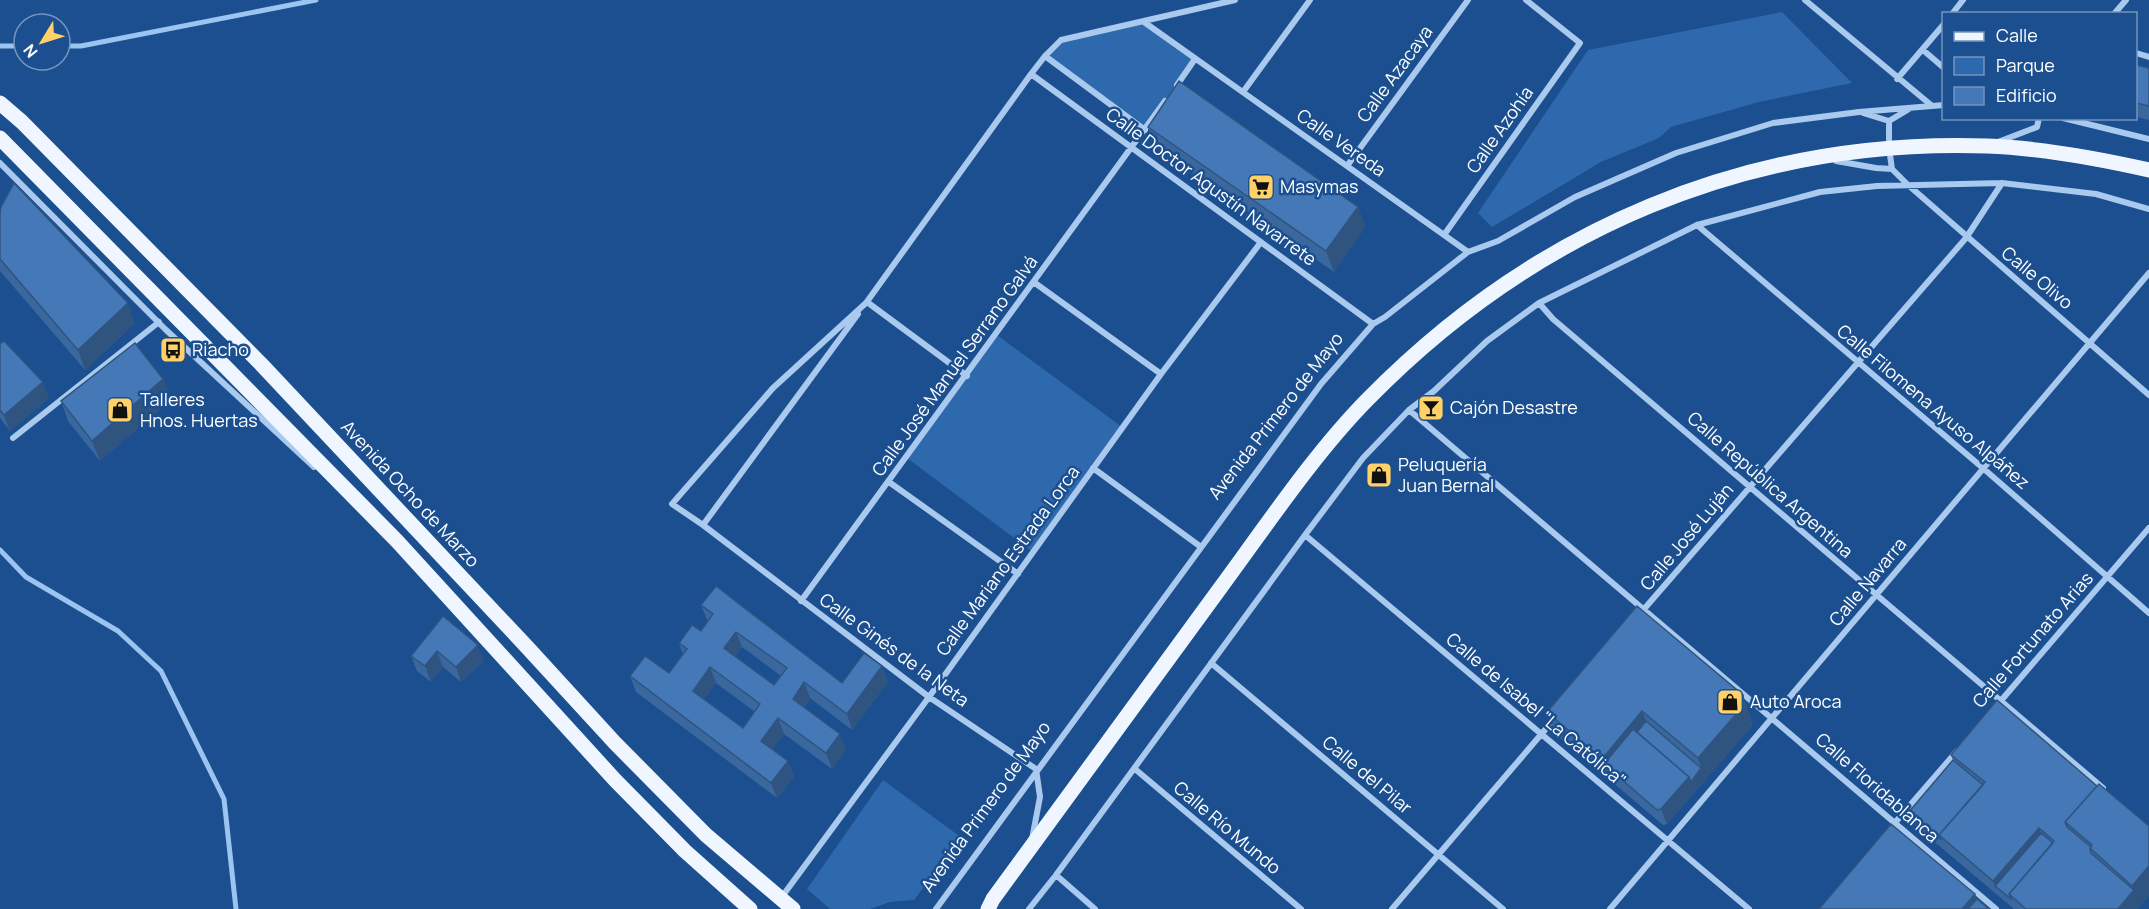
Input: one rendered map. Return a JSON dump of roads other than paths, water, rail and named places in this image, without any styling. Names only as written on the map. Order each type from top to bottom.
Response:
[{"type":"main road","name":"Avenida Ocho de Marzo","points":[[0,103],[22,122],[261,364],[615,743],[706,835],[793,909]]},
{"type":"main road","points":[[0,138],[397,541],[615,780],[685,851],[750,909]]},
{"type":"main road","points":[[988,906],[1306,474],[1356,411],[1418,351],[1460,316],[1524,270],[1596,229],[1671,197],[1755,170],[1815,157],[1889,148],[1988,146],[2066,153],[2149,170]]},
{"type":"street","points":[[703,525],[1031,74],[1061,40],[1235,0]]},
{"type":"street","points":[[1243,92],[1311,0]]},
{"type":"street","name":"Calle Azacaya","points":[[1347,166],[1468,0]]},
{"type":"street","name":"Calle Azohía","points":[[1444,235],[1580,42],[1526,0]]},
{"type":"street","points":[[1805,0],[1930,105]]},
{"type":"street","points":[[2116,12],[2126,0]]},
{"type":"street","name":"Calle Vereda","points":[[1144,22],[1468,252]]},
{"type":"street","points":[[1897,79],[1942,26]]},
{"type":"street","points":[[1923,50],[1942,66]]},
{"type":"street","name":"Calle Doctor Agustín Navarrete","points":[[1045,56],[1145,130]]},
{"type":"street","name":"Calle José Manuel Serrano Galvá","points":[[801,601],[1035,283],[1195,59]]},
{"type":"street","name":"Calle Doctor Agustín Navarrete","points":[[1031,74],[1373,324]]},
{"type":"street","name":"Avenida Primero de Mayo","points":[[936,909],[1036,769],[1321,384],[1373,324],[1468,252],[1498,241],[1575,197],[1676,153],[1773,123],[1859,112],[1942,105]]},
{"type":"street","name":"Avenida Primero de Mayo","points":[[1859,112],[1889,121],[1912,107]]},
{"type":"street","points":[[1988,146],[2037,127],[2039,120]]},
{"type":"street","points":[[2071,120],[2149,139]]},
{"type":"street","points":[[1889,121],[1892,169],[1907,184]]},
{"type":"street","points":[[1815,157],[1892,169]]},
{"type":"street","points":[[0,163],[237,398],[397,541]]},
{"type":"street","points":[[1029,909],[1135,769],[1363,458],[1409,410],[1434,391],[1487,341],[1539,303],[1697,225],[1820,192],[1907,184],[2002,183],[2096,194],[2149,209]]},
{"type":"street","name":"Calle José Luján","points":[[1634,621],[1966,237],[2002,183]]},
{"type":"street","name":"Calle Olivo","points":[[1907,184],[2149,394]]},
{"type":"street","name":"Calle Filomena Ayuso Alpáñez","points":[[1697,225],[2149,613]]},
{"type":"street","name":"Calle Mariano Estrada Lorca","points":[[780,899],[929,697],[1161,374],[1262,242]]},
{"type":"street","name":"Calle Navarra","points":[[1610,909],[2149,273]]},
{"type":"street","points":[[1035,283],[1161,374]]},
{"type":"street","points":[[867,302],[967,376]]},
{"type":"street","name":"Calle Ginés de la Neta","points":[[867,302],[773,388],[672,504],[703,525],[929,697],[1036,769]]},
{"type":"street","name":"Calle República Argentina","points":[[1539,303],[1553,319],[2105,790]]},
{"type":"street","points":[[13,438],[159,322]]},
{"type":"street","name":"Calle Floridablanca","points":[[1409,410],[1996,909]]},
{"type":"street","points":[[1094,468],[1201,547]]},
{"type":"street","points":[[889,482],[1018,574]]},
{"type":"street","name":"Calle Fortunato Arias","points":[[1993,709],[2149,528]]},
{"type":"street","name":"Calle de Isabel \"La Católica\"","points":[[1305,535],[1749,909]]},
{"type":"street","name":"Calle del Pilar","points":[[1211,663],[1503,909]]},
{"type":"street","points":[[1392,909],[1564,707]]},
{"type":"street","points":[[1887,833],[1963,745]]},
{"type":"street","points":[[1030,848],[1040,797],[1036,769]]},
{"type":"street","name":"Calle Río Mundo","points":[[1135,769],[1301,909]]},
{"type":"street","points":[[1056,875],[1095,909]]},
{"type":"waterway","points":[[72,46],[316,0]]},
{"type":"waterway","points":[[0,46],[12,46]]},
{"type":"waterway","points":[[0,550],[26,577],[118,631],[161,671],[224,799],[236,909]]},
{"type":"place","name":"Masymas","points":[[1261,187]]},
{"type":"place","name":"Riacho","points":[[173,350]]},
{"type":"place","name":"Cajón Desastre","points":[[1431,408]]},
{"type":"place","name":"Talleres Hnos. Huertas","points":[[120,410]]},
{"type":"place","name":"Peluquería Juan Bernal","points":[[1379,475]]},
{"type":"place","name":"Auto Aroca","points":[[1730,702]]}]
